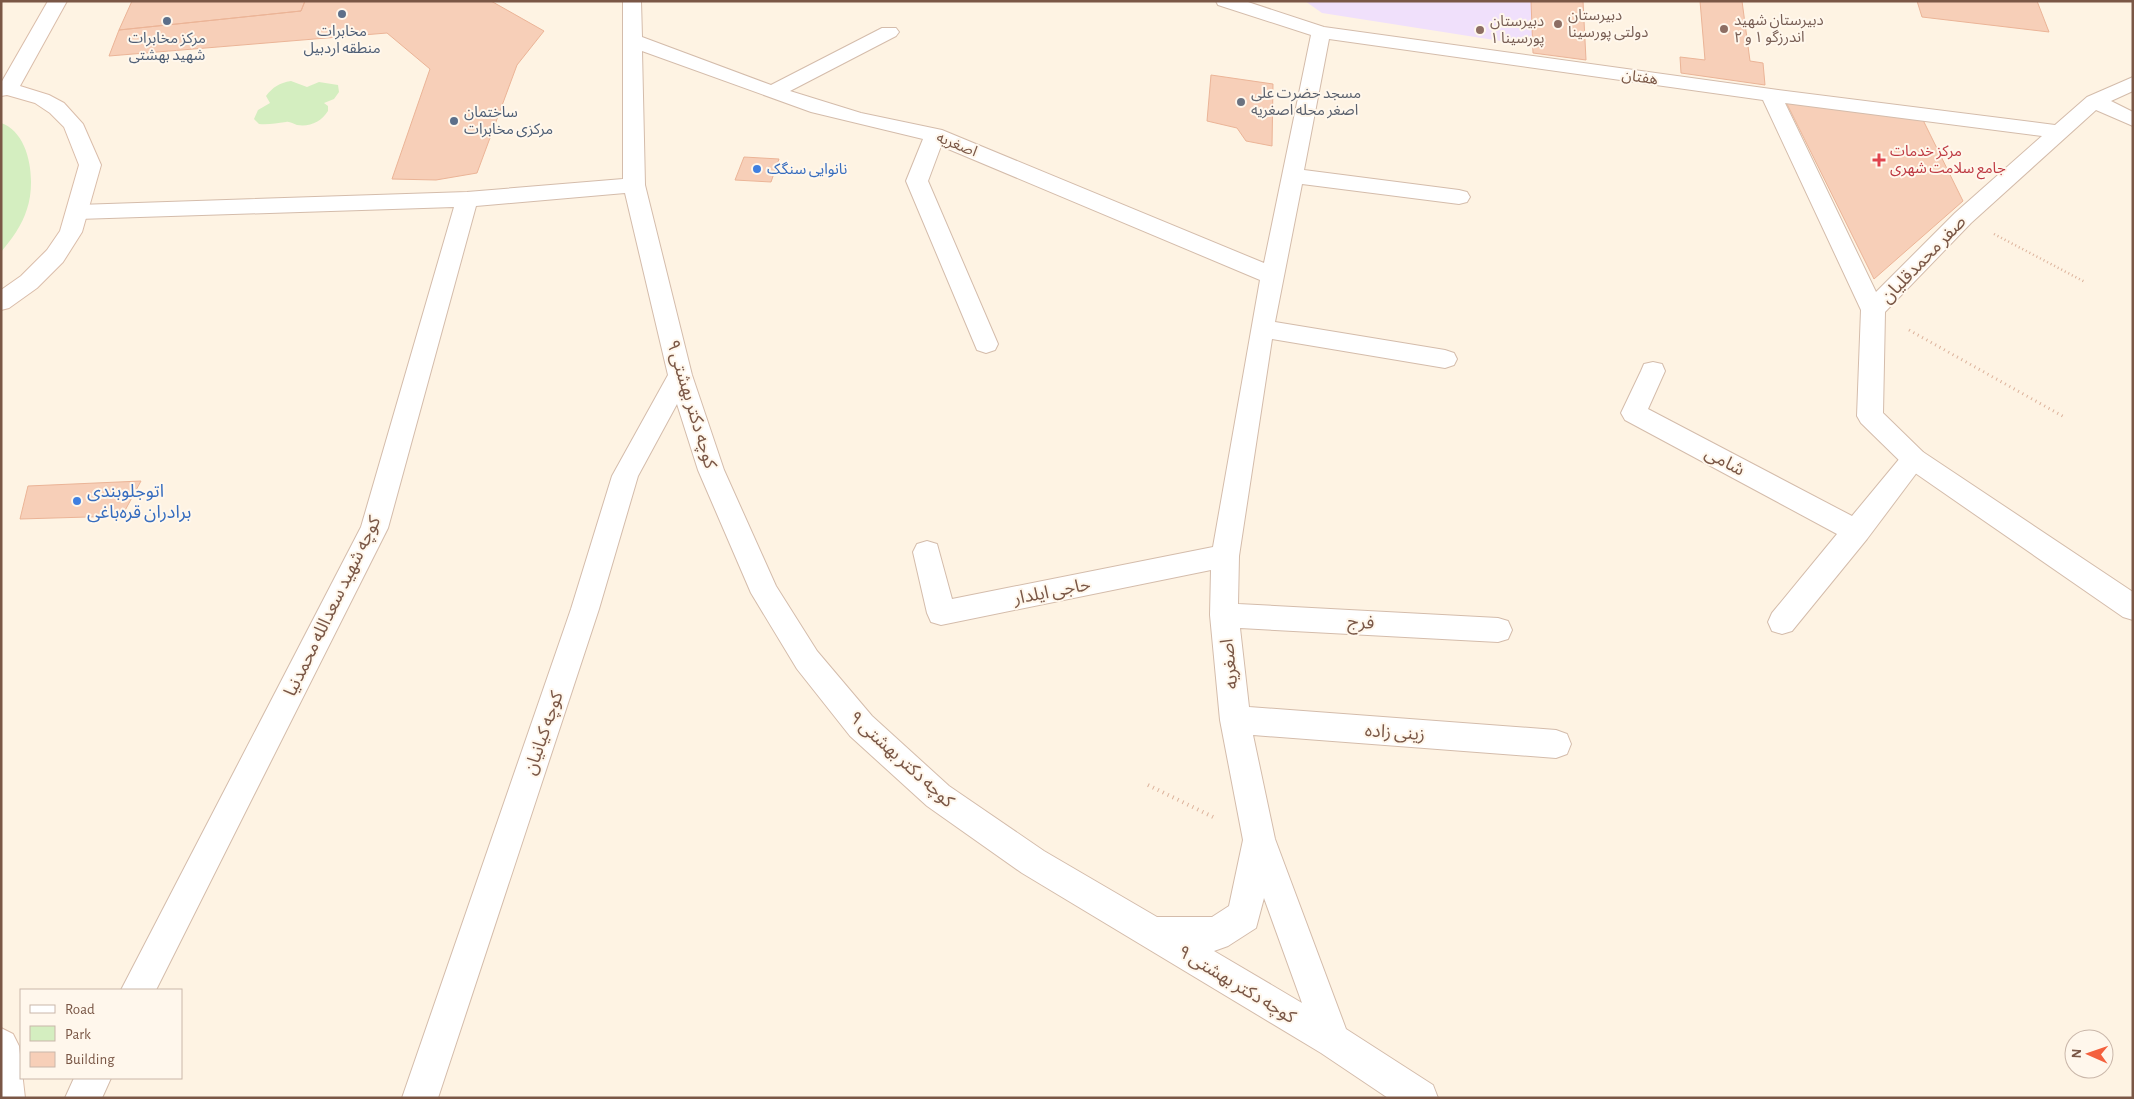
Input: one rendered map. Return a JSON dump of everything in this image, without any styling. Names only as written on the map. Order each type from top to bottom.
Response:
[{"type":"street","points":[[1,302],[29,282],[55,256],[71,232],[90,165],[73,124],[57,108],[42,99],[5,89],[58,1]]},
{"type":"street","name":"کوچه دکتر بهشتی ۹","points":[[632,1],[634,184],[680,375],[711,470],[765,593],[807,660],[860,726],[938,796],[1033,862],[1333,1041],[1420,1098]]},
{"type":"street","name":"هفتان","points":[[1225,1],[1321,32],[1771,95],[2060,132]]},
{"type":"street","points":[[773,92],[889,32]]},
{"type":"street","name":"اصغریه","points":[[1321,32],[1262,329],[1225,556],[1224,615],[1235,720],[1259,839],[1333,1041]]},
{"type":"street","name":"اصغریه","points":[[631,40],[810,105],[886,127],[935,134],[1273,276]]},
{"type":"street","name":"صفر محمدقلیان","points":[[2133,83],[2094,101],[1963,218],[1873,310],[1870,416],[1914,459],[2133,608]]},
{"type":"street","points":[[1771,95],[1873,310]]},
{"type":"street","points":[[2094,101],[2133,120]]},
{"type":"street","points":[[935,134],[917,181],[986,344]]},
{"type":"street","points":[[1293,176],[1460,197]]},
{"type":"street","points":[[78,212],[467,199],[634,184]]},
{"type":"street","name":"کوچه شهید سعدالله محمدنیا","points":[[139,989],[374,528],[467,199]]},
{"type":"street","points":[[1262,329],[1445,359]]},
{"type":"street","name":"شامی","points":[[1653,371],[1634,413],[1857,531]]},
{"type":"street","name":"کوچه کیانیان","points":[[420,1098],[582,618],[625,476],[680,375]]},
{"type":"street","points":[[1782,622],[1914,459]]},
{"type":"street","name":"حاجی ایلدار","points":[[927,552],[941,613],[1225,556]]},
{"type":"street","name":"فرج","points":[[1224,615],[1498,630]]},
{"type":"street","name":"زینی زاده","points":[[1235,720],[1556,744]]},
{"type":"street","points":[[1153,934],[1216,934],[1244,916],[1259,839]]},
{"type":"street","points":[[1,1046],[7,1098]]},
{"type":"street","points":[[83,1098],[92,1079]]},
{"type":"path","points":[[1963,218],[2085,282]]},
{"type":"path","points":[[1873,310],[2066,418]]},
{"type":"path","points":[[1148,785],[1259,839]]},
{"type":"shaded area","name":"دبیرستان پورسینا ۱","points":[[1305,1],[1583,1],[1586,60],[1533,53],[1532,46],[1322,13]]},
{"type":"green space","points":[[291,81],[307,87],[319,82],[338,85],[339,92],[334,99],[324,103],[328,106],[328,111],[315,123],[306,125],[297,125],[290,122],[259,124],[254,119],[258,110],[270,103],[266,96],[277,86]]},
{"type":"green space","points":[[1,123],[11,128],[25,148],[29,160],[31,186],[30,198],[22,221],[13,237],[1,252]]},
{"type":"building","name":"مرکز مخابرات شهید بهشتی","points":[[132,1],[305,1],[301,11],[119,30]]},
{"type":"building","name":"ساختمان مرکزی مخابرات","points":[[305,1],[491,1],[544,31],[517,65],[477,173],[436,180],[392,179],[430,69],[387,33],[109,56],[119,30],[301,11]]},
{"type":"building","name":"دبیرستان دولتی پورسینا","points":[[1531,1],[1583,1],[1586,60],[1533,53]]},
{"type":"building","name":"دبیرستان شهید اندرزگو ۱ و ۲","points":[[1700,1],[1742,1],[1750,61],[1763,63],[1765,85],[1681,73],[1680,57],[1705,60]]},
{"type":"building","points":[[1917,1],[2037,1],[2049,32],[1922,17]]},
{"type":"building","name":"مسجد حضرت علی اصغر محله اصغریه","points":[[1211,75],[1273,84],[1272,146],[1246,141],[1237,128],[1207,121]]},
{"type":"building","name":"مرکز خدمات جامع سلامت شهری","points":[[1786,102],[1922,118],[1963,201],[1874,279]]},
{"type":"building","name":"نانوایی سنگک","points":[[744,157],[779,159],[771,182],[735,180]]},
{"type":"building","name":"اتوجلوبندی برادران قره‌باغی","points":[[141,481],[122,516],[20,519],[28,486]]},
{"type":"place","name":"مخابرات منطقه اردبیل","points":[[342,14]]},
{"type":"place","name":"مرکز مخابرات شهید بهشتی","points":[[167,21]]},
{"type":"place","name":"دبیرستان دولتی پورسینا","points":[[1558,24]]},
{"type":"place","name":"دبیرستان شهید اندرزگو ۱ و ۲","points":[[1724,29]]},
{"type":"place","name":"دبیرستان پورسینا ۱","points":[[1480,30]]},
{"type":"place","name":"مسجد حضرت علی اصغر محله اصغریه","points":[[1241,102]]},
{"type":"place","name":"ساختمان مرکزی مخابرات","points":[[454,121]]},
{"type":"place","name":"مرکز خدمات جامع سلامت شهری","points":[[1879,160]]},
{"type":"place","name":"نانوایی سنگک","points":[[757,169]]},
{"type":"place","name":"اتوجلوبندی برادران قره‌باغی","points":[[77,501]]}]
